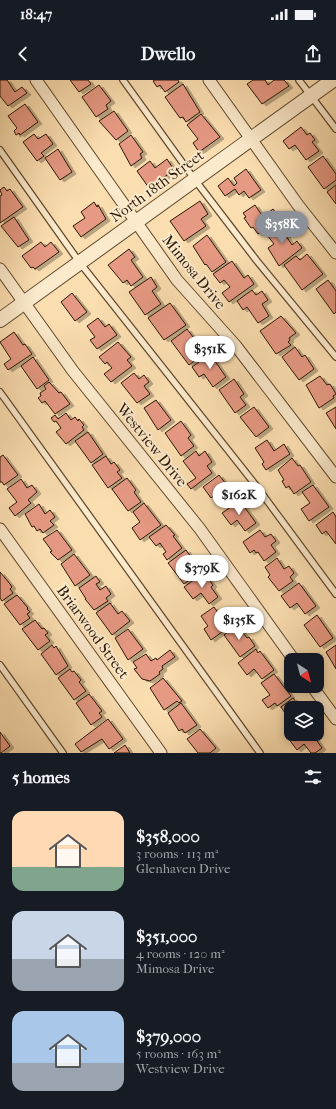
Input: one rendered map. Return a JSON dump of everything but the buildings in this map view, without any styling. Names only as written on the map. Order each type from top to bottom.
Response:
[{"type":"street","name":"Mimosa Drive","points":[[36,80],[178,280],[236,346],[336,477]]},
{"type":"street","points":[[209,80],[336,253]]},
{"type":"street","name":"North 18th Street","points":[[0,320],[333,80]]},
{"type":"street","name":"Westview Drive","points":[[0,269],[73,371],[200,529],[289,653]]},
{"type":"street","name":"Briarwood Street","points":[[0,529],[161,753]]},
{"type":"street","points":[[317,693],[336,719]]},
{"type":"lane","points":[[123,80],[194,180],[257,261],[336,358]]},
{"type":"lane","points":[[299,80],[336,129]]},
{"type":"lane","points":[[0,150],[80,262],[254,483],[336,594]]},
{"type":"lane","points":[[0,392],[260,753]]},
{"type":"lane","points":[[0,665],[63,753]]}]
